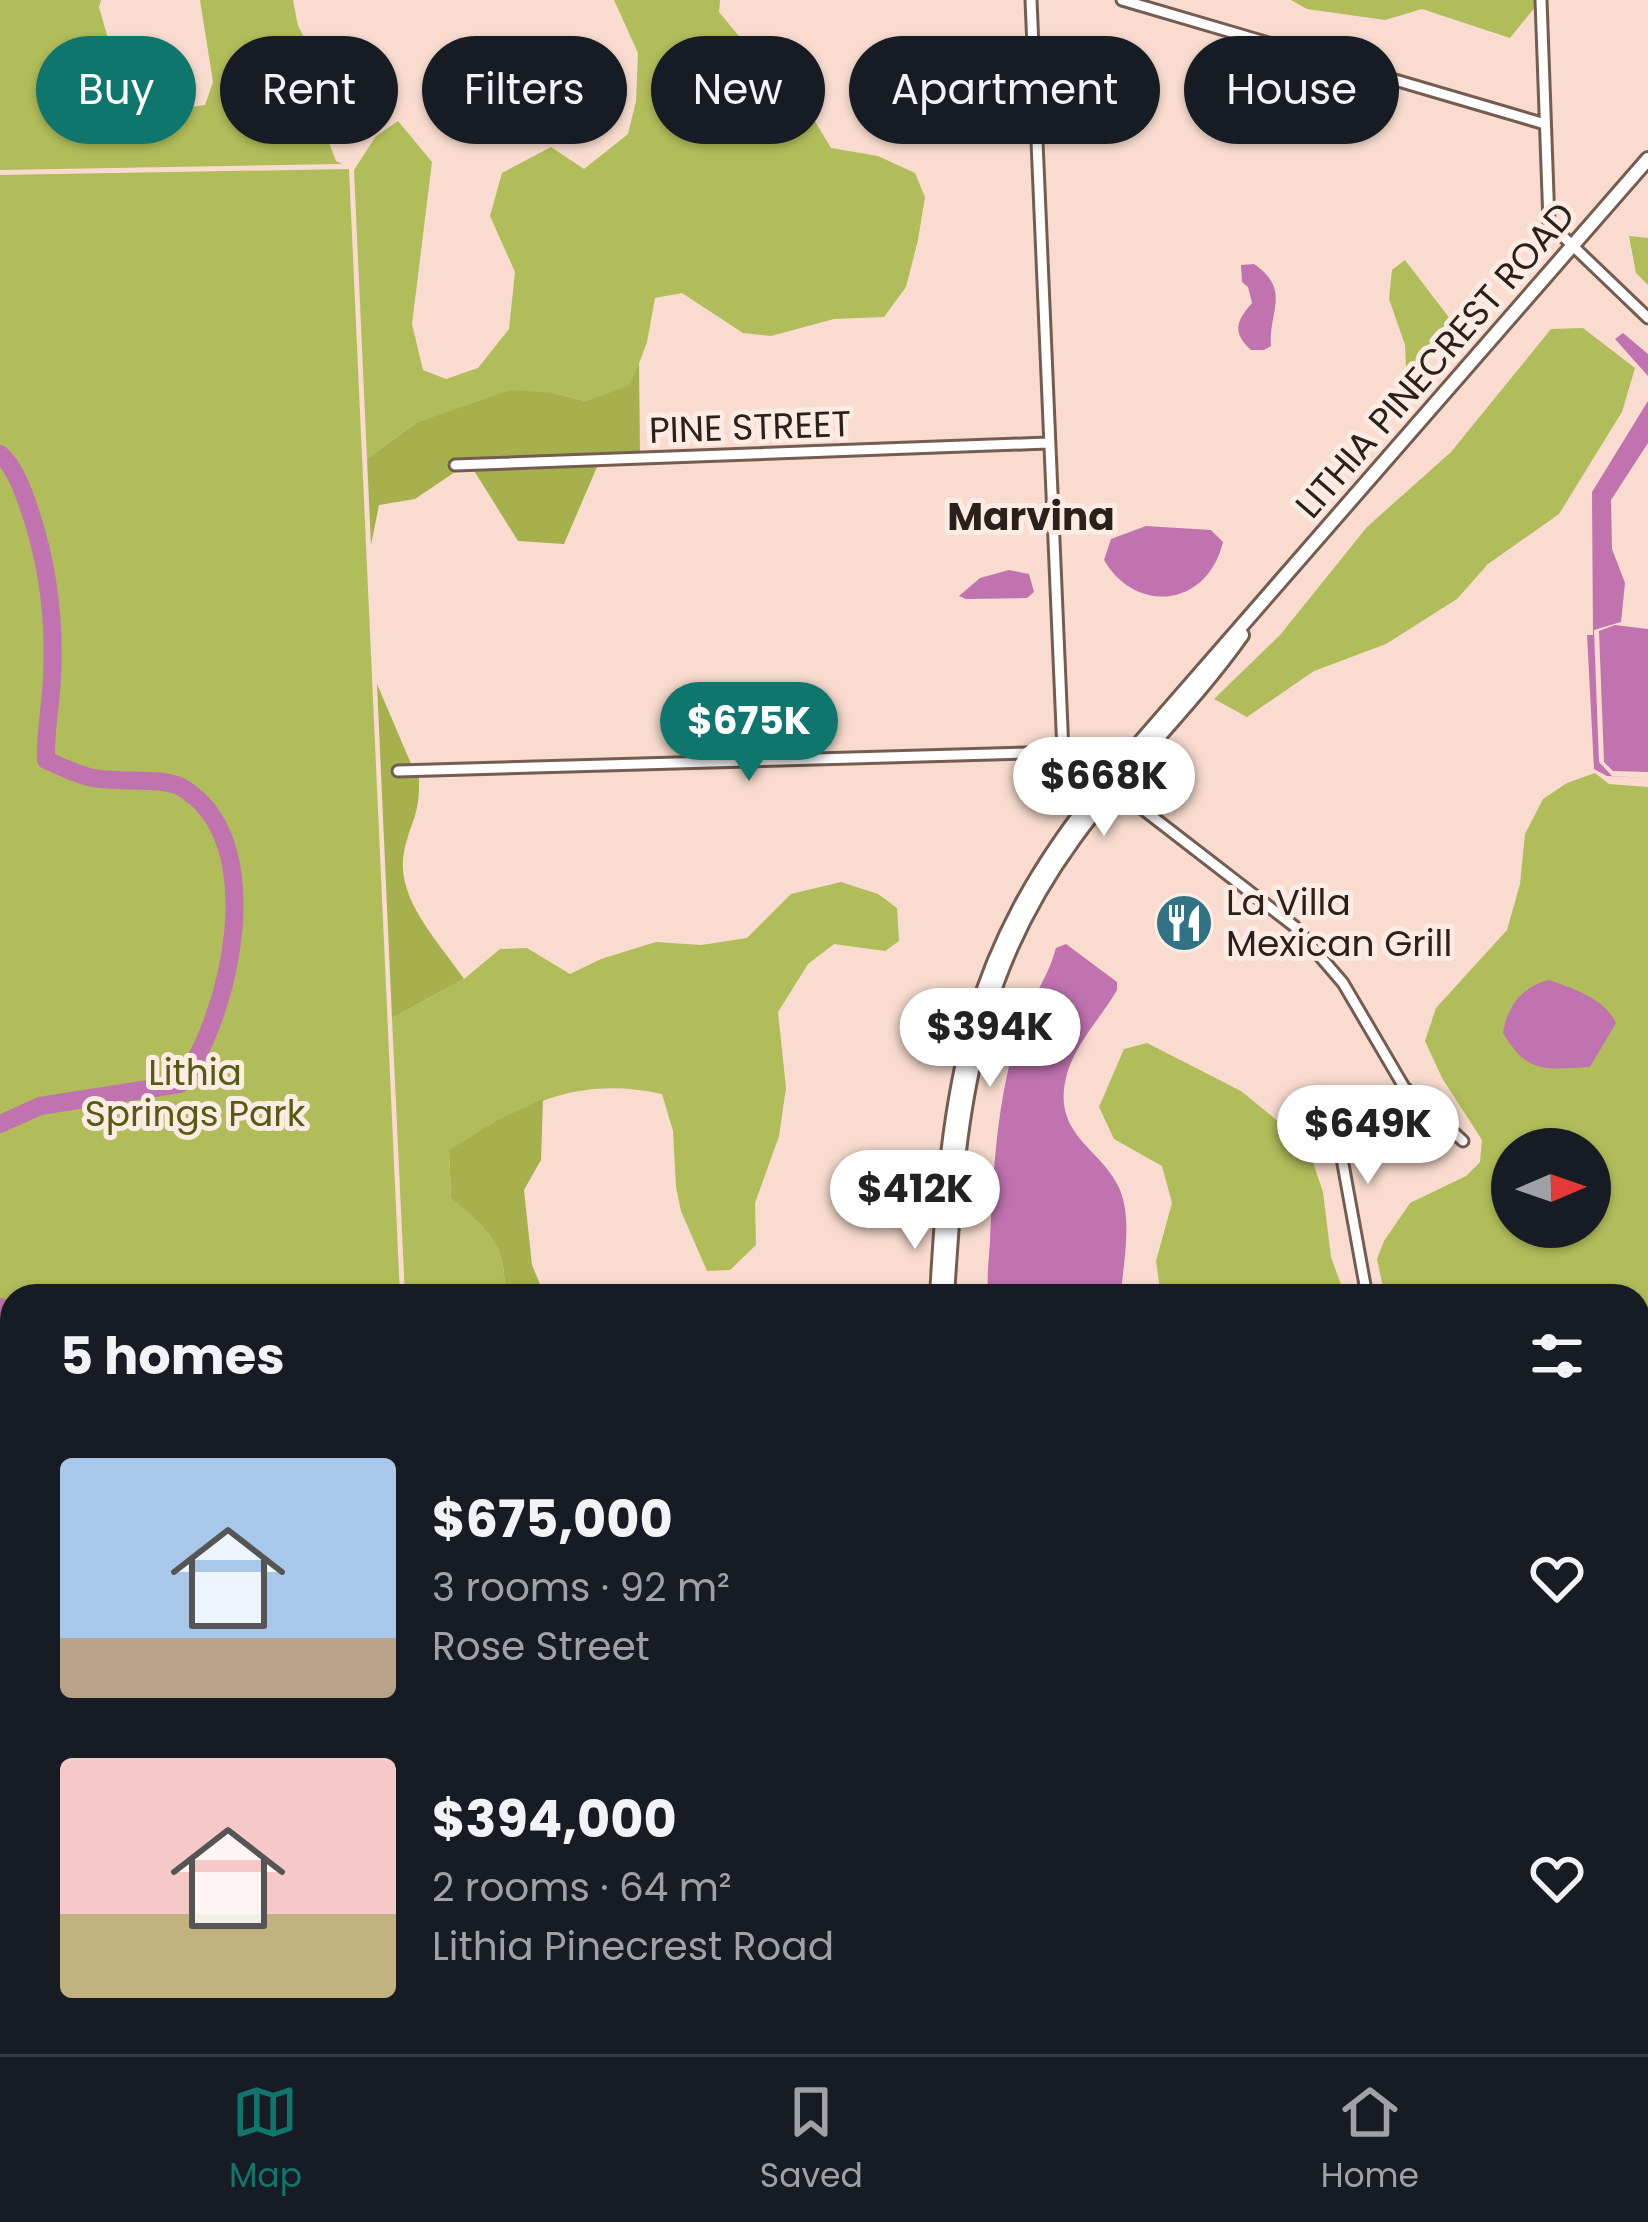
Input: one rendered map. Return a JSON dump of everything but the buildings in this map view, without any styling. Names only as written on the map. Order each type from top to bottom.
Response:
[{"type":"main road","name":"LITHIA PINECREST ROAD","points":[[938,1284],[951,1112],[978,1002],[1031,886],[1107,789],[1648,159]]},
{"type":"main road","name":"LITHIA PINECREST ROAD","points":[[948,1284],[961,1115],[986,1010],[1014,941],[1044,886],[1107,789]]},
{"type":"street","points":[[1030,0],[1063,752]]},
{"type":"street","points":[[1122,0],[1546,124]]},
{"type":"street","points":[[1541,0],[1549,223],[1648,318]]},
{"type":"street","name":"PINE STREET","points":[[455,465],[1048,443]]},
{"type":"street","points":[[398,771],[1063,752],[1294,926],[1343,982],[1405,1088],[1463,1141]]},
{"type":"street","points":[[1365,1284],[1341,1153],[1346,1135],[1405,1088]]},
{"type":"green space","points":[[0,0],[101,0],[107,36],[36,36],[36,144],[196,144],[196,106],[205,105],[213,82],[200,0],[293,0],[303,36],[220,36],[220,144],[330,144],[342,164],[0,170]]},
{"type":"green space","points":[[614,0],[720,0],[719,12],[739,36],[651,36],[651,144],[825,144],[825,138],[831,148],[878,156],[915,173],[925,197],[906,287],[884,317],[834,319],[771,336],[743,333],[682,293],[655,298],[647,342],[631,385],[585,401],[553,393],[416,423],[367,459],[354,170],[371,144],[398,144],[398,121],[432,162],[412,324],[423,370],[446,379],[478,368],[509,329],[515,272],[490,216],[502,173],[551,147],[584,169],[615,144],[627,144],[636,101],[638,53]]},
{"type":"green space","points":[[1291,0],[1536,0],[1536,6],[1510,38],[1422,9],[1385,20],[1307,9]]},
{"type":"green space","name":"Lithia Springs Park","points":[[349,169],[399,1284],[0,1284],[0,175]]},
{"type":"green space","points":[[1629,236],[1648,238],[1648,285],[1636,273]]},
{"type":"green space","points":[[1405,260],[1454,324],[1424,363],[1406,369],[1405,345],[1389,299],[1392,270]]},
{"type":"green space","points":[[1583,328],[1635,368],[1622,412],[1559,514],[1488,564],[1457,599],[1386,644],[1314,671],[1247,717],[1214,699],[1280,635],[1367,527],[1451,452],[1551,329]]},
{"type":"green space","points":[[639,363],[640,453],[450,460],[450,470],[458,470],[415,499],[379,505],[371,545],[367,459],[416,423],[511,390],[585,401],[630,385]]},
{"type":"green space","points":[[639,463],[597,467],[564,544],[518,541],[473,469]]},
{"type":"green space","points":[[377,684],[412,766],[392,767],[392,776],[419,778],[417,810],[404,852],[406,887],[422,920],[464,979],[392,1018]]},
{"type":"green space","points":[[1595,773],[1609,784],[1648,787],[1648,1284],[1382,1284],[1377,1259],[1410,1203],[1466,1176],[1480,1162],[1482,1140],[1442,1078],[1425,1041],[1436,1008],[1507,930],[1520,884],[1525,834],[1543,799],[1567,783]]},
{"type":"green space","points":[[841,882],[878,894],[897,908],[899,941],[885,951],[834,944],[808,964],[778,1012],[786,1088],[779,1136],[755,1203],[756,1245],[730,1270],[707,1271],[681,1211],[673,1131],[662,1094],[602,1089],[550,1098],[525,1108],[449,1151],[451,1197],[493,1239],[504,1284],[404,1284],[392,1018],[464,979],[500,949],[527,948],[570,974],[656,942],[701,945],[747,938],[791,894]]},
{"type":"green space","points":[[1147,1043],[1241,1091],[1307,1145],[1323,1192],[1331,1257],[1341,1284],[1159,1284],[1156,1261],[1172,1203],[1162,1166],[1114,1139],[1099,1107],[1124,1049]]},
{"type":"green space","points":[[543,1099],[541,1160],[524,1190],[532,1265],[540,1284],[504,1284],[492,1239],[451,1198],[449,1150]]},
{"type":"shaded area","points":[[1254,264],[1266,274],[1275,292],[1271,346],[1264,350],[1251,350],[1239,332],[1252,303],[1242,282],[1241,265]]},
{"type":"shaded area","points":[[1623,333],[1648,354],[1648,376],[1615,339]]},
{"type":"shaded area","points":[[1648,401],[1648,443],[1611,500],[1612,549],[1625,583],[1621,622],[1594,630],[1599,762],[1612,776],[1648,778],[1607,776],[1594,769],[1587,635],[1593,635],[1592,492]]},
{"type":"shaded area","points":[[1146,526],[1211,530],[1223,542],[1203,580],[1187,591],[1152,596],[1118,578],[1104,560],[1111,539]]},
{"type":"shaded area","points":[[1009,570],[1029,574],[1034,592],[1027,598],[959,596],[980,578]]},
{"type":"shaded area","points":[[1615,625],[1648,629],[1648,772],[1613,771],[1604,762],[1599,631]]},
{"type":"shaded area","points":[[1066,944],[1117,982],[1117,990],[1075,1055],[1064,1098],[1072,1128],[1112,1176],[1124,1201],[1122,1284],[989,1284],[995,1162],[1006,1082],[1023,1020],[1056,948]]},
{"type":"shaded area","points":[[1549,980],[1596,1001],[1616,1023],[1590,1067],[1539,1067],[1521,1056],[1503,1033],[1517,999]]},
{"type":"waterway","points":[[0,454],[15,473],[28,504],[49,593],[53,656],[46,760],[89,777],[181,787],[209,812],[226,846],[234,886],[226,975],[214,1017],[180,1084],[40,1106],[0,1124]]},
{"type":"place","name":"La Villa Mexican Grill","points":[[1184,923]]},
{"type":"district","name":"Marvina","points":[[1031,516]]}]
